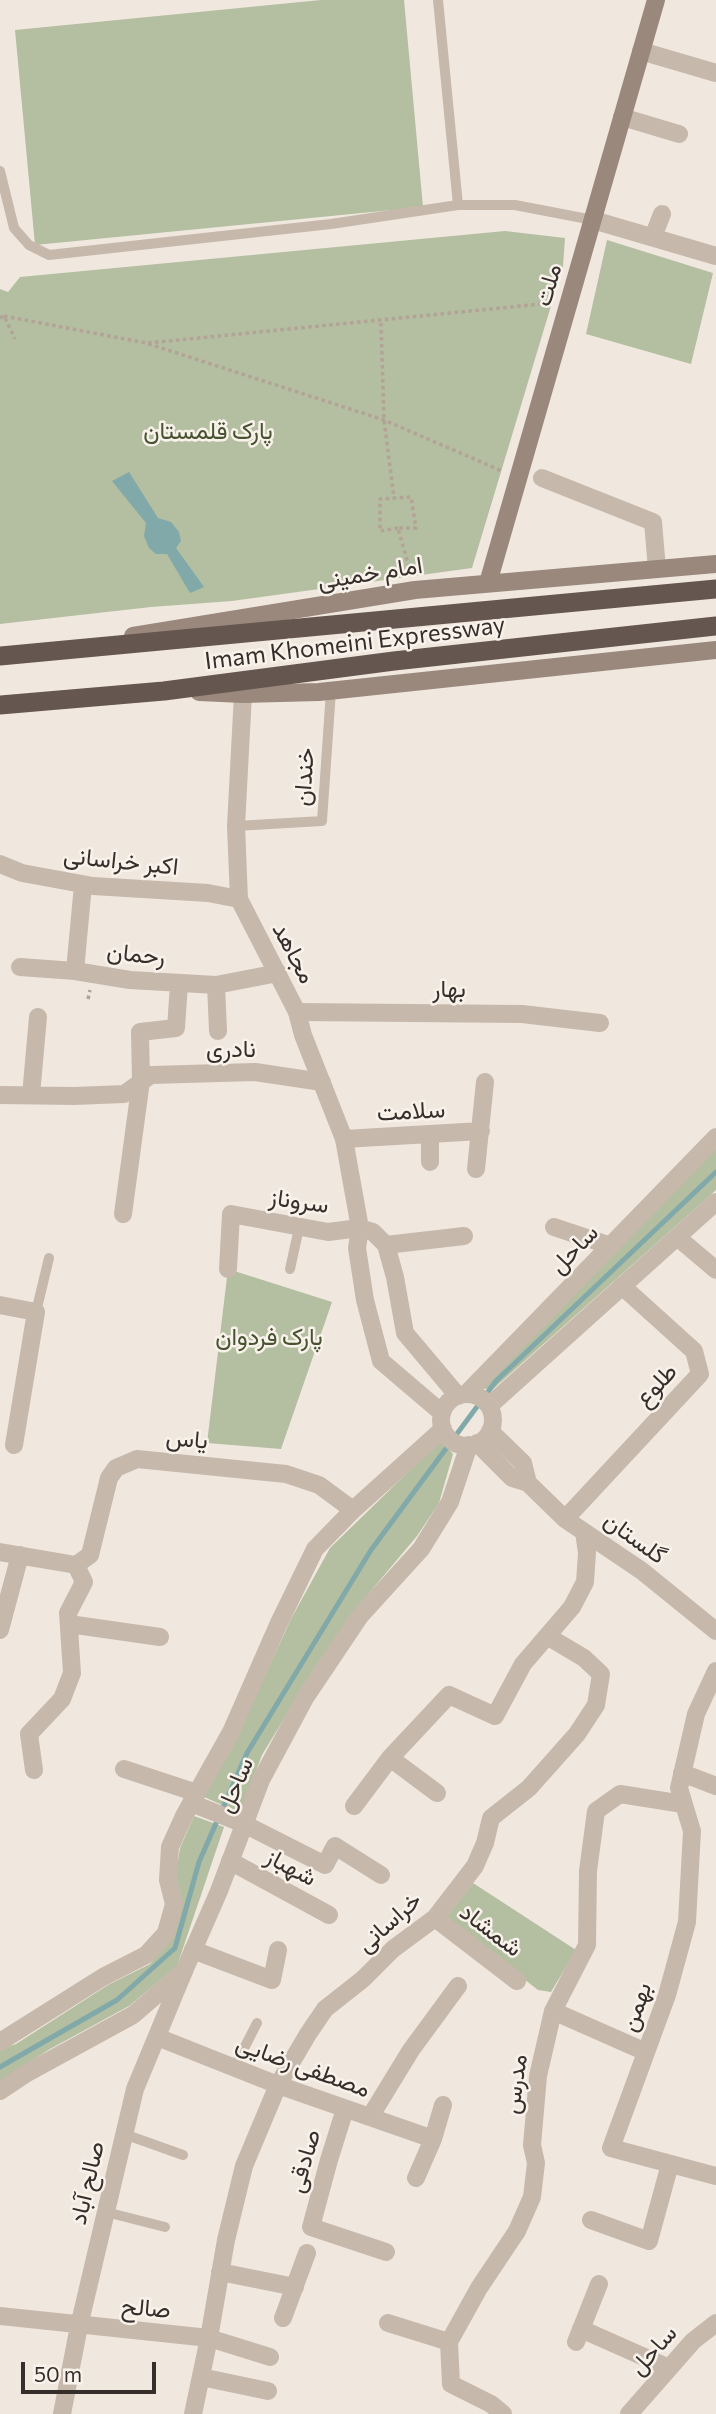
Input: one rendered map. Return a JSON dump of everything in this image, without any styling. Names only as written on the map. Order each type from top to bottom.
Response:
[{"type":"highway","name":"Imam Khomeini Expressway","points":[[0,656],[716,589]]},
{"type":"highway","name":"Imam Khomeini Expressway","points":[[0,705],[164,691],[394,661],[716,626]]},
{"type":"main road","name":"ملت","points":[[488,583],[656,0]]},
{"type":"main road","name":"امام خمینی","points":[[34,652],[415,590],[716,564]]},
{"type":"main road","points":[[164,691],[243,694],[331,691],[716,650]]},
{"type":"street","points":[[641,51],[716,73]]},
{"type":"street","points":[[622,117],[679,134]]},
{"type":"street","points":[[653,237],[662,214]]},
{"type":"street","points":[[593,220],[716,256]]},
{"type":"street","points":[[542,478],[653,522],[657,569]]},
{"type":"street","name":"مجاهد","points":[[243,694],[236,826],[239,899],[297,1012],[303,1035],[344,1139],[360,1228],[357,1248],[363,1287],[381,1360],[442,1421]]},
{"type":"street","name":"اکبر خراسانی","points":[[0,864],[22,873],[83,885],[208,893],[239,899]]},
{"type":"street","name":"رحمان","points":[[83,885],[75,971],[130,980],[216,985],[278,973]]},
{"type":"street","points":[[20,967],[75,971]]},
{"type":"street","name":"نادری","points":[[141,1082],[140,1032],[176,1028],[179,984]]},
{"type":"street","points":[[216,985],[218,1031]]},
{"type":"street","name":"بهار","points":[[297,1012],[522,1014],[600,1023]]},
{"type":"street","points":[[31,1095],[38,1017]]},
{"type":"street","name":"نادری","points":[[0,1095],[124,1094],[151,1075],[255,1072],[322,1082]]},
{"type":"street","points":[[123,1214],[141,1082]]},
{"type":"street","points":[[476,1169],[485,1082]]},
{"type":"street","name":"سلامت","points":[[344,1139],[481,1131]]},
{"type":"street","points":[[430,1134],[430,1162]]},
{"type":"street","name":"ساحل","points":[[2,2039],[103,1977],[146,1955],[166,1933],[174,1904],[168,1880],[170,1847],[231,1732],[315,1549],[442,1421],[451,1400],[462,1395],[716,1137]]},
{"type":"street","points":[[360,1228],[373,1233],[386,1245],[405,1333],[462,1395],[483,1399],[489,1406],[716,1202]]},
{"type":"street","name":"سروناز","points":[[228,1269],[232,1214],[328,1232],[360,1228]]},
{"type":"street","points":[[554,1227],[611,1246]]},
{"type":"street","points":[[386,1245],[464,1236]]},
{"type":"street","points":[[677,1237],[716,1270]]},
{"type":"street","name":"طلوع","points":[[565,1519],[700,1374],[694,1351],[622,1286]]},
{"type":"street","points":[[0,1305],[36,1312],[14,1445]]},
{"type":"street","name":"ساحل","points":[[0,2091],[27,2073],[133,2015],[184,1971],[261,1780],[305,1698],[360,1616],[421,1549],[450,1502],[479,1440],[493,1423],[489,1406]]},
{"type":"street","points":[[442,1421],[454,1442],[479,1440]]},
{"type":"street","name":"گلستان","points":[[479,1440],[512,1478],[528,1483],[565,1519],[714,1622]]},
{"type":"street","name":"یاس","points":[[76,1565],[90,1555],[108,1478],[116,1468],[137,1460],[286,1474],[319,1485],[353,1510]]},
{"type":"street","points":[[354,1806],[390,1758],[449,1695],[495,1716],[523,1664],[572,1607],[586,1582],[587,1553],[584,1532]]},
{"type":"street","points":[[0,1552],[76,1565],[84,1582],[68,1614],[72,1673],[62,1699],[29,1734],[34,1770]]},
{"type":"street","points":[[0,1630],[20,1555]]},
{"type":"street","points":[[69,1624],[160,1637]]},
{"type":"street","name":"خراسانی","points":[[278,2085],[307,2034],[325,2009],[363,1979],[393,1949],[435,1918],[475,1866],[485,1843],[491,1818],[528,1788],[577,1734],[596,1705],[601,1674],[584,1658],[547,1636]]},
{"type":"street","name":"بهمن","points":[[716,1671],[696,1714],[678,1788],[692,1831],[687,1922],[667,1995],[611,2148],[716,2176]]},
{"type":"street","points":[[390,1758],[437,1793]]},
{"type":"street","points":[[124,1769],[194,1798],[325,1865],[335,1846],[382,1875]]},
{"type":"street","points":[[682,1773],[716,1786]]},
{"type":"street","name":"مدرس","points":[[449,2342],[479,2288],[517,2231],[531,2197],[536,2163],[531,2145],[538,2076],[553,2011],[587,1945],[588,1871],[596,1811],[620,1794],[683,1804]]},
{"type":"street","name":"شهباز","points":[[230,1861],[329,1915]]},
{"type":"street","name":"شمشاد","points":[[435,1918],[517,1981]]},
{"type":"street","points":[[193,1950],[272,1980],[278,1950]]},
{"type":"street","name":"صالح آباد","points":[[62,2414],[79,2326],[135,2089],[184,1971]]},
{"type":"street","points":[[369,2117],[411,2050],[458,1986]]},
{"type":"street","points":[[553,2011],[646,2052]]},
{"type":"street","name":"مصطفی رضایی","points":[[157,2037],[278,2085],[433,2139]]},
{"type":"street","points":[[193,2414],[220,2272],[244,2166],[278,2085]]},
{"type":"street","points":[[416,2178],[433,2139],[443,2105]]},
{"type":"street","name":"صادقی","points":[[345,2109],[328,2160],[311,2227],[386,2252]]},
{"type":"street","points":[[591,2220],[649,2241],[670,2164]]},
{"type":"street","points":[[283,2318],[307,2253]]},
{"type":"street","points":[[220,2272],[295,2287]]},
{"type":"street","points":[[599,2284],[578,2336],[669,2368]]},
{"type":"street","name":"صالح","points":[[0,2316],[209,2338],[270,2357]]},
{"type":"street","points":[[388,2323],[449,2342],[451,2384],[491,2404],[503,2414]]},
{"type":"street","name":"ساحل","points":[[631,2413],[693,2341],[716,2323]]},
{"type":"street","points":[[201,2377],[268,2391]]},
{"type":"lane","points":[[438,0],[457,205]]},
{"type":"lane","points":[[0,171],[14,228],[29,245],[49,255],[331,224],[457,205],[515,205],[593,220]]},
{"type":"lane","name":"خندان","points":[[236,826],[322,821],[331,691]]},
{"type":"lane","points":[[290,1269],[299,1228]]},
{"type":"lane","points":[[36,1312],[49,1258]]},
{"type":"lane","points":[[234,2068],[257,2023]]},
{"type":"lane","points":[[124,2134],[183,2155]]},
{"type":"lane","points":[[106,2213],[165,2227]]},
{"type":"path","points":[[146,343],[569,302]]},
{"type":"path","points":[[2,317],[146,343],[384,420],[518,478]]},
{"type":"path","points":[[2,317],[15,339]]},
{"type":"path","points":[[381,322],[384,420],[394,498]]},
{"type":"path","points":[[411,497],[416,527],[398,528],[380,531],[380,499],[411,497]]},
{"type":"path","points":[[398,528],[415,590]]},
{"type":"green space","points":[[321,0],[404,0],[423,207],[35,245],[15,30]]},
{"type":"green space","name":"پارک قلمستان","points":[[505,231],[565,238],[563,266],[472,568],[232,601],[0,624],[0,289],[8,292],[20,277]]},
{"type":"green space","points":[[607,240],[713,273],[691,364],[586,334]]},
{"type":"green space","points":[[716,1149],[716,1190],[492,1390],[481,1388]]},
{"type":"green space","name":"پارک فردوان","points":[[228,1269],[332,1302],[281,1449],[207,1443]]},
{"type":"green space","points":[[441,1440],[453,1454],[439,1503],[417,1536],[354,1611],[314,1669],[262,1755],[240,1813],[202,1796],[330,1548]]},
{"type":"green space","points":[[194,1816],[224,1827],[177,1966],[129,2006],[50,2049],[0,2081],[0,2049],[16,2044],[108,1985],[150,1964],[174,1935],[182,1902],[176,1875],[180,1848]]},
{"type":"green space","points":[[473,1883],[576,1950],[551,1992],[538,1990],[446,1918]]},
{"type":"water","points":[[129,472],[158,518],[171,522],[179,532],[181,541],[176,548],[204,587],[190,593],[167,554],[156,554],[149,548],[144,536],[146,523],[112,481]]},
{"type":"waterway","points":[[0,2067],[117,2000],[175,1948],[199,1862],[247,1753],[371,1550],[496,1381],[716,1172]]}]
